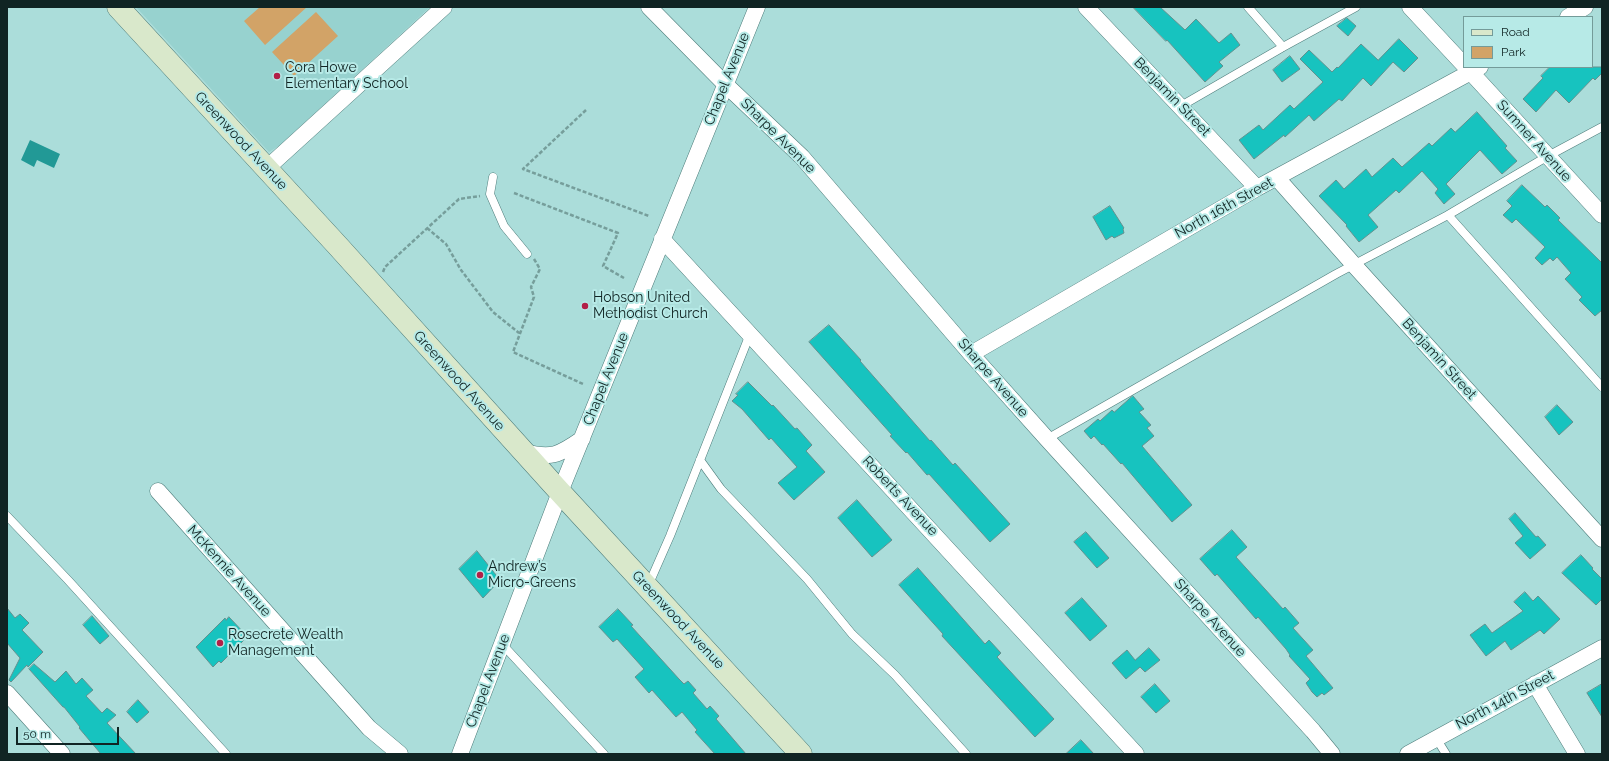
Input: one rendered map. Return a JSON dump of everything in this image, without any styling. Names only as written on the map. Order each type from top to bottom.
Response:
[{"type":"street","points":[[266,169],[444,7]]},
{"type":"street","name":"Sharpe Avenue","points":[[649,7],[725,84],[802,157],[971,354],[1308,725],[1332,754]]},
{"type":"street","name":"Chapel Avenue","points":[[460,754],[560,492],[757,7]]},
{"type":"street","name":"Benjamin Street","points":[[1086,7],[1257,188]]},
{"type":"street","name":"Sumner Avenue","points":[[1410,7],[1463,61]]},
{"type":"street","points":[[1570,16],[1585,7]]},
{"type":"street","name":"Greenwood Avenue","points":[[122,9],[560,492],[801,754]]},
{"type":"street","name":"Sumner Avenue","points":[[1470,68],[1602,215]]},
{"type":"street","name":"North 16th Street","points":[[971,354],[1257,188],[1470,68]]},
{"type":"street","name":"Benjamin Street","points":[[1277,178],[1354,265],[1599,531]]},
{"type":"street","name":"Roberts Avenue","points":[[662,239],[1136,754]]},
{"type":"street","points":[[524,452],[542,456],[553,455],[565,451],[582,439]]},
{"type":"street","name":"McKennie Avenue","points":[[158,491],[369,728],[400,754]]},
{"type":"street","name":"North 14th Street","points":[[1408,754],[1602,648]]},
{"type":"street","points":[[1535,684],[1577,754]]},
{"type":"street","points":[[7,693],[62,754]]},
{"type":"lane","points":[[1248,7],[1283,47]]},
{"type":"lane","points":[[1181,106],[1356,7]]},
{"type":"lane","points":[[1047,439],[1354,265],[1448,215],[1548,156],[1602,127]]},
{"type":"lane","points":[[494,177],[490,194],[504,226],[527,254]]},
{"type":"lane","points":[[1448,215],[1602,387]]},
{"type":"lane","points":[[647,587],[670,536],[750,334]]},
{"type":"lane","points":[[700,460],[722,489],[808,579],[852,634],[895,675],[966,754]]},
{"type":"lane","points":[[7,516],[68,580],[226,754]]},
{"type":"lane","points":[[502,644],[604,754]]},
{"type":"lane","points":[[1436,738],[1446,754]]},
{"type":"path","points":[[586,110],[523,169],[649,216]]},
{"type":"path","points":[[514,193],[618,232],[603,266],[624,278]]},
{"type":"path","points":[[383,272],[385,267],[459,200],[484,195]]},
{"type":"path","points":[[428,228],[446,244],[461,270],[493,312],[519,333]]},
{"type":"path","points":[[534,259],[540,269],[531,287],[534,297],[513,352],[583,384]]},
{"type":"shaded area","name":"Cora Howe Elementary School","points":[[136,7],[430,7],[280,145],[269,152]]},
{"type":"shaded area","points":[[30,140],[60,154],[54,168],[37,160],[34,167],[21,160]]},
{"type":"green space","points":[[260,7],[307,7],[265,45],[244,21]]},
{"type":"green space","points":[[316,12],[338,36],[294,76],[272,52]]},
{"type":"building","points":[[1133,7],[1160,7],[1185,30],[1196,19],[1219,43],[1231,33],[1240,45],[1219,62],[1223,66],[1205,82],[1167,40],[1166,41]]},
{"type":"building","points":[[1347,18],[1356,26],[1348,36],[1337,26]]},
{"type":"building","points":[[1399,39],[1418,58],[1404,72],[1393,62],[1371,86],[1363,78],[1342,101],[1339,99],[1314,121],[1309,115],[1285,137],[1284,135],[1254,159],[1239,140],[1259,125],[1263,130],[1290,105],[1294,109],[1323,82],[1300,59],[1309,50],[1332,72],[1337,67],[1338,68],[1361,44],[1378,60]]},
{"type":"building","points":[[1290,56],[1300,69],[1282,82],[1273,70]]},
{"type":"building","points":[[1602,67],[1602,73],[1595,80],[1593,78],[1569,103],[1556,90],[1536,112],[1523,99],[1543,78],[1541,76],[1549,68]]},
{"type":"building","points":[[1477,112],[1507,146],[1505,148],[1517,161],[1502,174],[1480,150],[1446,184],[1455,194],[1444,204],[1435,193],[1438,189],[1422,171],[1399,193],[1396,190],[1368,215],[1378,227],[1359,242],[1346,226],[1347,225],[1319,196],[1336,180],[1344,189],[1366,169],[1372,177],[1393,158],[1402,167],[1429,143],[1432,146],[1451,128],[1455,132]]},
{"type":"building","points":[[1522,185],[1545,207],[1547,205],[1560,218],[1558,220],[1602,263],[1602,310],[1595,316],[1579,300],[1582,297],[1565,279],[1571,273],[1557,257],[1553,261],[1550,258],[1542,265],[1535,258],[1545,247],[1516,219],[1512,223],[1503,215],[1512,206],[1507,201]]},
{"type":"building","points":[[1110,206],[1124,228],[1124,233],[1114,238],[1112,236],[1106,240],[1093,217]]},
{"type":"building","points":[[829,325],[930,441],[931,440],[953,465],[955,463],[1010,524],[990,542],[929,474],[927,475],[907,452],[906,453],[890,436],[892,435],[809,342]]},
{"type":"building","points":[[748,382],[772,406],[773,405],[795,429],[797,428],[812,445],[806,451],[825,472],[794,500],[778,483],[797,467],[771,438],[769,440],[742,409],[732,401],[738,395],[736,394]]},
{"type":"building","points":[[1133,396],[1144,409],[1139,412],[1151,425],[1147,428],[1154,436],[1142,446],[1192,505],[1172,522],[1122,463],[1121,464],[1094,436],[1091,439],[1084,431],[1098,419],[1100,421],[1112,410],[1114,412]]},
{"type":"building","points":[[1557,405],[1573,422],[1559,435],[1545,417]]},
{"type":"building","points":[[857,500],[892,540],[872,557],[838,518]]},
{"type":"building","points":[[1515,513],[1536,537],[1538,536],[1546,545],[1530,559],[1515,543],[1523,536],[1509,519]]},
{"type":"building","points":[[1232,530],[1247,547],[1236,557],[1283,609],[1285,607],[1299,623],[1293,628],[1313,650],[1306,656],[1333,688],[1324,695],[1322,693],[1317,697],[1312,692],[1306,683],[1310,679],[1289,656],[1290,655],[1286,649],[1258,617],[1256,619],[1217,574],[1215,576],[1200,559]]},
{"type":"building","points":[[1086,532],[1109,558],[1097,568],[1074,542]]},
{"type":"building","name":"Andrew’s Micro-Greens","points":[[477,551],[500,580],[483,598],[459,569]]},
{"type":"building","points":[[1581,555],[1602,579],[1602,599],[1596,605],[1562,573]]},
{"type":"building","points":[[918,568],[985,644],[989,640],[1001,653],[997,657],[1054,719],[1035,737],[942,636],[943,634],[899,585]]},
{"type":"building","points":[[1525,592],[1533,601],[1538,596],[1560,619],[1544,634],[1540,630],[1511,650],[1505,641],[1486,656],[1470,635],[1485,624],[1492,633],[1523,611],[1514,602]]},
{"type":"building","points":[[1082,598],[1107,626],[1090,641],[1065,613]]},
{"type":"building","points":[[7,608],[15,618],[20,614],[29,623],[22,630],[43,652],[28,667],[27,665],[11,682],[9,680],[20,658],[7,643]]},
{"type":"building","points":[[618,609],[633,625],[631,626],[679,679],[684,684],[688,681],[696,690],[693,693],[707,709],[710,706],[719,716],[716,719],[746,754],[715,754],[695,732],[697,730],[682,712],[676,717],[652,690],[649,693],[635,677],[644,669],[617,639],[613,642],[599,627]]},
{"type":"building","points":[[92,616],[109,636],[100,644],[83,625]]},
{"type":"building","name":"Rosecrete Wealth Management","points":[[229,617],[246,635],[243,638],[244,640],[221,663],[219,661],[213,667],[196,647],[225,618],[226,620]]},
{"type":"building","points":[[1149,648],[1160,660],[1145,672],[1140,667],[1126,679],[1112,663],[1127,650],[1135,660]]},
{"type":"building","points":[[34,664],[55,682],[66,671],[76,684],[82,678],[93,690],[86,696],[102,713],[107,708],[116,715],[107,723],[136,754],[101,754],[79,728],[80,727],[64,707],[29,669]]},
{"type":"building","points":[[1155,684],[1170,701],[1156,713],[1141,697]]},
{"type":"building","points":[[1602,684],[1602,717],[1587,693]]},
{"type":"building","points":[[138,700],[149,712],[137,723],[127,712]]},
{"type":"building","points":[[1081,740],[1094,754],[1066,754]]},
{"type":"place","name":"Cora Howe Elementary School","points":[[277,76]]},
{"type":"place","name":"Hobson United Methodist Church","points":[[585,306]]},
{"type":"place","name":"Andrew’s Micro-Greens","points":[[480,575]]},
{"type":"place","name":"Rosecrete Wealth Management","points":[[220,643]]}]
